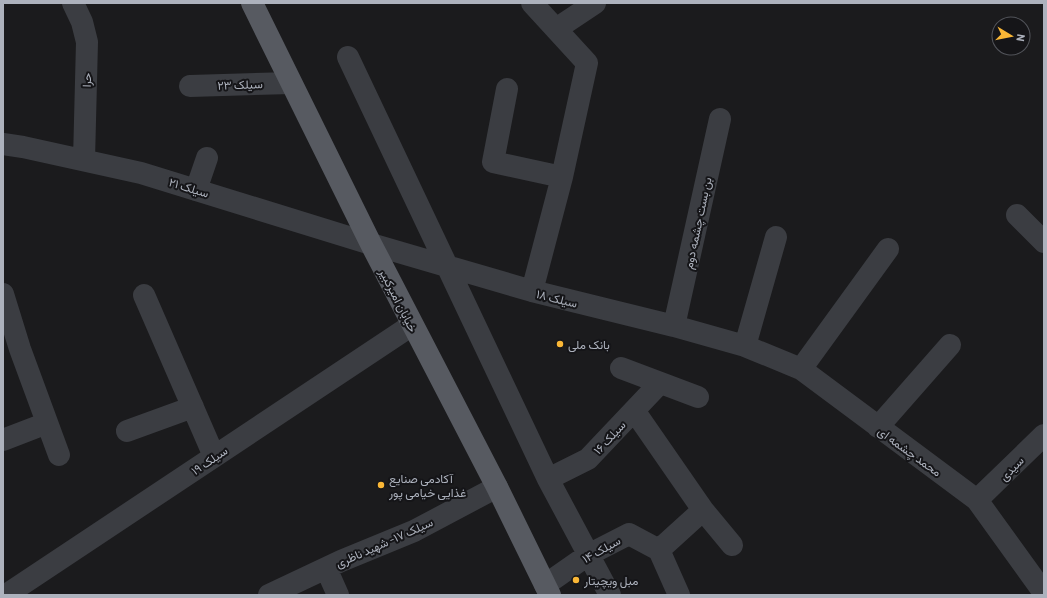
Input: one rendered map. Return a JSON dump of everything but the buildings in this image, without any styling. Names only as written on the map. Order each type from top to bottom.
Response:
[{"type":"main road","name":"خیابان امیرکبیر","points":[[252,3],[371,244],[497,487],[548,590]]},
{"type":"street","name":"حرا","points":[[73,3],[82,22],[87,42],[84,160]]},
{"type":"street","points":[[532,3],[587,63],[562,177],[532,291]]},
{"type":"street","points":[[556,29],[595,3]]},
{"type":"street","points":[[348,57],[449,267],[548,479],[610,595]]},
{"type":"street","name":"سیلک ۲۳","points":[[190,86],[291,83]]},
{"type":"street","points":[[507,89],[493,162],[562,177]]},
{"type":"street","name":"بن بست چشمه دوم","points":[[674,326],[720,119]]},
{"type":"street","name":"سیلک ۲۱","points":[[3,144],[141,173],[371,244]]},
{"type":"street","points":[[196,190],[207,158]]},
{"type":"street","points":[[1017,215],[1044,242]]},
{"type":"street","points":[[745,346],[776,237]]},
{"type":"street","name":"سیلک ۱۸","points":[[371,244],[532,291],[674,326],[745,346]]},
{"type":"street","points":[[801,369],[888,248]]},
{"type":"street","points":[[3,294],[20,349],[59,455]]},
{"type":"street","points":[[144,295],[214,456]]},
{"type":"street","name":"سیلک ۱۹","points":[[6,595],[412,325]]},
{"type":"street","name":"محمد چشمه ای","points":[[745,346],[801,369],[977,500],[1044,593]]},
{"type":"street","points":[[878,427],[950,346]]},
{"type":"street","points":[[621,368],[698,397]]},
{"type":"street","name":"سیلک ۱۶","points":[[548,479],[588,460],[660,383]]},
{"type":"street","points":[[127,431],[193,406]]},
{"type":"street","points":[[640,419],[703,510],[732,545]]},
{"type":"street","points":[[3,440],[47,423]]},
{"type":"street","name":"سیدی","points":[[977,500],[1044,435]]},
{"type":"street","name":"سیلک ۱۷- شهید ناظری","points":[[269,595],[326,568],[414,531],[497,487]]},
{"type":"street","points":[[679,595],[659,550],[703,510]]},
{"type":"street","name":"سیلک ۱۴","points":[[548,590],[588,555],[629,534],[659,550]]},
{"type":"street","points":[[326,568],[338,595]]},
{"type":"place","name":"بانک ملی","points":[[560,344]]},
{"type":"place","name":"آکادمی صنایع غذایی خیامی پور","points":[[381,485]]},
{"type":"place","name":"مبل ویچیتار","points":[[576,580]]}]
